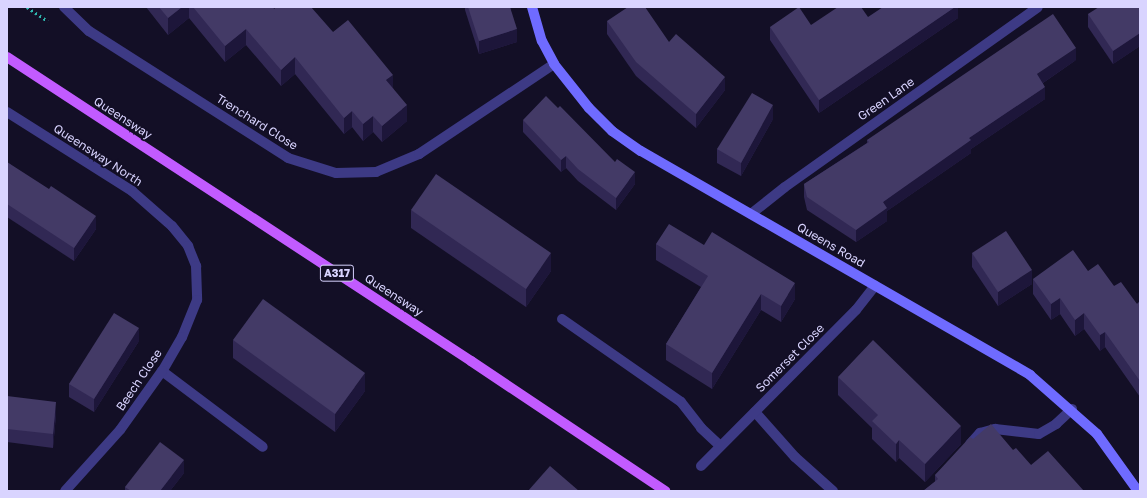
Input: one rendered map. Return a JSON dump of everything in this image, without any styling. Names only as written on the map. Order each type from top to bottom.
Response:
[{"type":"main road","name":"Queensway","points":[[7,57],[471,361],[665,491]]},
{"type":"street","name":"Queens Road","points":[[532,7],[542,41],[554,64],[589,108],[612,131],[641,151],[1030,375],[1072,409],[1097,434],[1138,491]]},
{"type":"street","name":"Green Lane","points":[[751,214],[791,182],[1038,7]]},
{"type":"street","name":"Trenchard Close","points":[[69,9],[89,31],[288,158],[336,173],[376,172],[419,154],[554,64]]},
{"type":"street","name":"Queensway North","points":[[7,112],[132,191],[172,226],[188,246],[196,266]]},
{"type":"street","name":"Beech Close","points":[[65,491],[120,430],[162,371],[182,337],[197,300],[196,266]]},
{"type":"street","name":"Somerset Close","points":[[701,466],[856,310],[875,286]]},
{"type":"street","points":[[562,319],[681,402],[701,428],[720,446]]},
{"type":"street","points":[[162,371],[263,447]]},
{"type":"street","points":[[964,450],[980,433],[995,429],[1039,434],[1056,424],[1072,409]]},
{"type":"street","points":[[755,412],[795,457],[833,491]]},
{"type":"building","points":[[159,7],[182,7],[168,18]]},
{"type":"building","points":[[193,7],[273,7],[274,9],[276,7],[311,7],[333,32],[348,20],[393,75],[386,80],[407,105],[382,126],[373,116],[363,124],[352,111],[344,118],[295,57],[281,70],[246,29],[225,46]]},
{"type":"building","points":[[468,7],[510,7],[517,29],[479,41]]},
{"type":"building","points":[[628,7],[645,7],[669,42],[676,34],[725,77],[696,114],[636,62],[607,21]]},
{"type":"building","points":[[799,7],[811,25],[838,7],[861,7],[868,17],[883,7],[955,7],[819,100],[770,27]]},
{"type":"building","points":[[1099,7],[1140,7],[1140,33],[1113,51],[1088,14]]},
{"type":"building","points":[[1053,14],[1076,48],[1037,74],[1045,87],[969,138],[971,140],[883,202],[887,208],[856,230],[807,197],[804,184],[869,142],[867,140]]},
{"type":"building","points":[[752,93],[773,105],[741,163],[717,149]]},
{"type":"building","points":[[546,96],[558,108],[560,106],[615,162],[617,159],[635,172],[616,198],[578,169],[566,156],[561,160],[523,120]]},
{"type":"building","points":[[7,162],[49,189],[51,186],[96,216],[74,248],[7,204]]},
{"type":"building","points":[[436,174],[551,253],[526,289],[411,210]]},
{"type":"building","points":[[669,224],[704,245],[712,232],[795,283],[781,306],[761,294],[712,373],[666,344],[708,276],[656,244]]},
{"type":"building","points":[[1006,231],[1032,270],[998,292],[972,253]]},
{"type":"building","points":[[1073,250],[1088,271],[1098,264],[1114,286],[1121,282],[1137,304],[1140,301],[1140,381],[1105,332],[1100,335],[1084,313],[1075,320],[1060,298],[1051,304],[1033,279]]},
{"type":"building","points":[[263,299],[365,373],[335,414],[233,340]]},
{"type":"building","points":[[114,313],[139,328],[94,399],[69,384]]},
{"type":"building","points":[[873,340],[961,426],[925,464],[899,440],[896,444],[872,421],[878,415],[838,377]]},
{"type":"building","points":[[7,396],[56,402],[53,434],[7,429]]},
{"type":"building","points":[[991,424],[1013,450],[1016,448],[1031,465],[1048,451],[1084,491],[923,491],[938,479],[935,475],[970,437],[973,439]]},
{"type":"building","points":[[160,442],[184,460],[160,491],[131,491],[125,487]]},
{"type":"building","points":[[550,466],[579,491],[528,491]]}]
